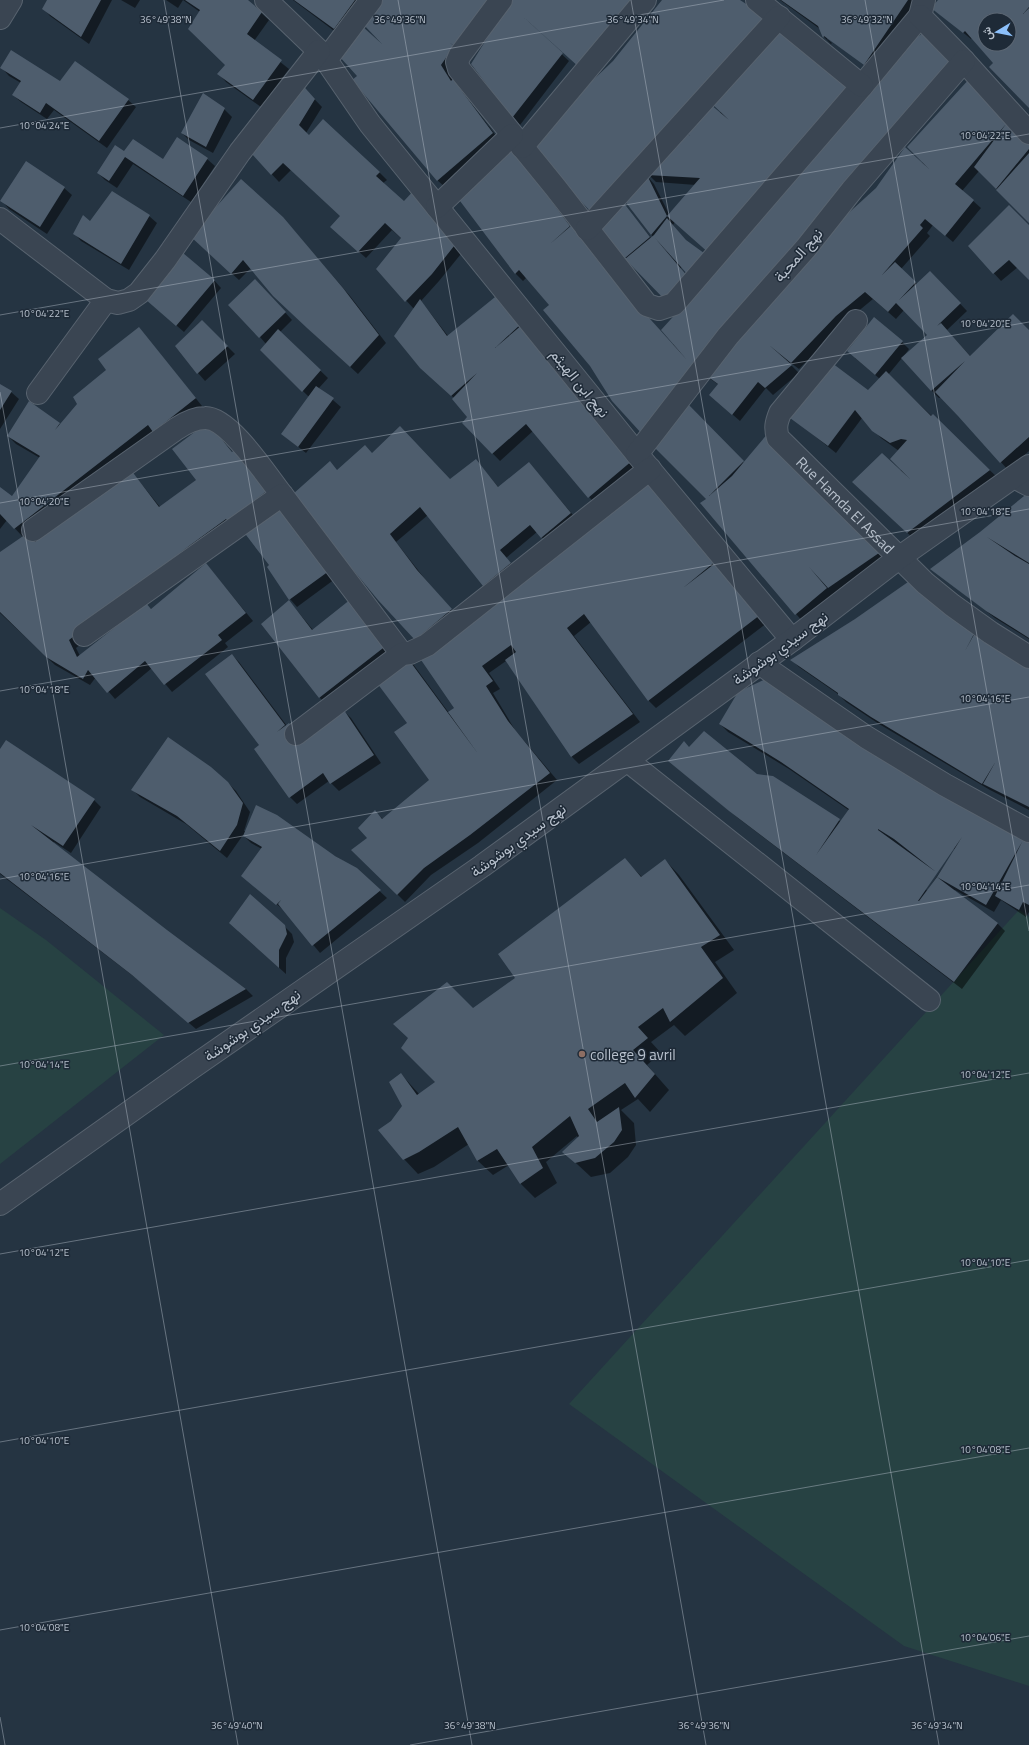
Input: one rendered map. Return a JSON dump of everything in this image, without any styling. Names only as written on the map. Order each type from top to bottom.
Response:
[{"type":"street","points":[[0,18],[11,0]]},
{"type":"street","name":"نهج ابن الهيثم","points":[[266,0],[323,56],[370,124],[644,461],[792,640]]},
{"type":"street","points":[[0,219],[106,300],[118,303],[129,300],[139,293],[165,260],[240,152],[371,0]]},
{"type":"street","points":[[501,0],[460,55],[457,62],[462,74],[647,305],[659,309],[666,308],[674,304],[862,86],[922,8],[964,61],[1029,133]]},
{"type":"street","points":[[437,207],[517,141],[645,0]]},
{"type":"street","points":[[756,0],[779,17],[862,86]]},
{"type":"street","points":[[587,229],[779,17]]},
{"type":"street","name":"نهج المحبة","points":[[296,734],[402,654],[410,653],[426,645],[644,461],[728,336],[806,248],[852,190],[964,61]]},
{"type":"street","points":[[38,393],[106,300]]},
{"type":"street","name":"Rue Hamda El Assad","points":[[856,321],[780,413],[775,429],[778,438],[925,583],[952,605],[1029,657]]},
{"type":"street","points":[[33,530],[176,429],[190,421],[206,418],[220,422],[231,431],[282,495],[402,654]]},
{"type":"street","name":"نهج سيدي بوشوشة","points":[[0,1204],[190,1069],[482,866],[792,640],[900,557],[1024,476]]},
{"type":"street","points":[[84,635],[282,495]]},
{"type":"street","points":[[759,663],[866,737],[945,785],[1029,831]]},
{"type":"street","points":[[628,761],[929,1000]]},
{"type":"green space","points":[[0,908],[46,940],[164,1035],[0,1164]]},
{"type":"green space","points":[[1019,910],[1029,917],[1029,1686],[904,1646],[569,1404]]},
{"type":"building","points":[[47,0],[101,0],[81,37],[42,9]]},
{"type":"building","points":[[185,0],[248,0],[262,12],[247,34],[282,60],[253,100],[217,74],[225,65],[188,29],[200,10]]},
{"type":"building","points":[[294,0],[355,0],[334,29]]},
{"type":"building","points":[[381,0],[490,0],[453,45],[449,42],[454,46],[441,65],[451,81],[453,79],[493,133],[437,181],[352,80],[357,76],[339,56],[363,27],[382,44],[363,24]]},
{"type":"building","points":[[511,0],[642,0],[580,68],[519,13],[563,53],[512,118],[471,64]]},
{"type":"building","points":[[662,0],[740,0],[766,17],[592,213],[558,177],[534,142],[571,101],[613,61]]},
{"type":"building","points":[[781,0],[908,0],[864,65],[824,36],[823,38],[818,26]]},
{"type":"building","points":[[938,0],[1029,0],[1029,7],[1023,14],[1029,8],[1029,108],[989,67],[993,63],[983,52],[1017,52],[1017,12],[977,12],[977,45],[965,31],[963,33],[931,8]]},
{"type":"building","points":[[781,26],[854,91],[710,254],[667,216],[651,235],[624,200],[685,132],[690,136],[686,132],[710,104],[729,120],[711,103]],"holes":[[[647,175],[700,178],[667,216]]]},
{"type":"building","points":[[926,31],[958,57],[642,434],[612,401],[590,366],[543,310],[549,305],[519,270],[515,274],[457,197],[512,148],[570,226],[550,244],[572,225],[598,261],[687,360],[661,330],[700,287],[907,44]]},
{"type":"building","points":[[11,50],[60,81],[75,61],[129,99],[99,141],[46,103],[40,113],[12,95],[21,81],[0,68]]},
{"type":"building","points":[[971,77],[1029,134],[1029,149],[996,189],[974,167],[1006,124],[955,184],[974,200],[945,236],[925,219],[920,225],[923,228],[882,275],[895,262],[916,282],[899,300],[930,271],[961,303],[937,326],[941,323],[970,356],[1013,314],[1029,330],[1029,437],[1000,463],[935,392],[965,361],[931,391],[901,358],[927,335],[896,303],[888,312],[865,292],[836,316],[791,363],[769,345],[792,365],[765,388],[758,382],[732,415],[709,395],[718,384],[700,371],[834,226],[876,188],[905,147],[929,169],[907,147]]},
{"type":"building","points":[[298,80],[315,99],[299,125],[309,135],[323,119],[380,172],[376,176],[404,201],[416,188],[458,241],[432,274],[405,302],[376,269],[401,238],[385,223],[358,252],[330,227],[340,216],[283,163],[271,175],[252,154]]},
{"type":"building","points":[[203,93],[225,108],[206,147],[181,133]]},
{"type":"building","points":[[177,137],[208,158],[183,196],[125,157],[109,181],[97,173],[115,145],[124,151],[133,139],[163,159]]},
{"type":"building","points":[[1029,153],[1029,223],[996,190]]},
{"type":"building","points":[[26,161],[65,187],[40,227],[0,201]]},
{"type":"building","points":[[241,179],[283,217],[343,288],[379,335],[350,367],[273,296],[243,260],[231,274],[190,236]]},
{"type":"building","points":[[112,191],[150,215],[121,264],[73,234],[83,215],[90,221]]},
{"type":"building","points":[[623,202],[650,237],[625,258],[600,227]]},
{"type":"building","points":[[1009,205],[1029,225],[1029,280],[1009,260],[993,274],[968,246]]},
{"type":"building","points":[[667,218],[686,240],[708,256],[689,276],[655,238],[689,278],[669,304],[625,259],[654,235]]},
{"type":"building","points":[[183,253],[215,280],[176,326],[145,299]]},
{"type":"building","points":[[255,279],[286,312],[259,338],[228,305]]},
{"type":"building","points":[[500,293],[522,323],[495,348],[523,324],[633,460],[588,498],[526,424],[492,454],[462,423],[467,417],[452,399],[477,373],[451,396],[420,368],[394,336],[420,299],[447,336]]},
{"type":"building","points":[[874,317],[903,341],[875,375],[847,351]]},
{"type":"building","points":[[202,320],[228,346],[197,374],[175,346]]},
{"type":"building","points":[[139,327],[196,398],[153,432],[148,425],[14,529],[0,514],[0,487],[12,496],[40,456],[7,436],[29,401],[60,423],[55,430],[77,404],[73,397],[106,370],[98,359]]},
{"type":"building","points":[[278,329],[321,370],[302,392],[260,350]]},
{"type":"building","points":[[832,363],[868,390],[886,371],[931,416],[933,414],[990,470],[907,533],[852,482],[882,453],[910,479],[890,459],[907,440],[901,439],[890,443],[872,431],[855,410],[828,446],[790,418]]},
{"type":"building","points":[[0,384],[12,391],[0,410]]},
{"type":"building","points":[[316,386],[334,398],[298,447],[281,434]]},
{"type":"building","points":[[685,401],[744,461],[709,496],[732,476],[769,432],[892,544],[828,588],[809,567],[827,588],[795,615],[700,503],[706,499],[647,440]]},
{"type":"building","points":[[208,422],[232,452],[236,449],[268,490],[228,521],[226,519],[189,546],[69,640],[77,657],[146,603],[151,609],[206,563],[246,613],[218,635],[222,640],[164,685],[145,661],[107,693],[88,670],[83,679],[46,657],[0,612],[0,552],[29,532],[35,542],[131,470],[159,507],[196,480],[172,449]]},
{"type":"building","points":[[400,426],[450,479],[476,459],[498,487],[529,462],[571,513],[541,538],[530,525],[500,550],[511,563],[483,586],[420,507],[390,534],[417,570],[452,609],[415,640],[378,600],[320,530],[293,494],[330,461],[337,470],[365,445],[372,453]]},
{"type":"building","points":[[648,474],[717,560],[683,588],[718,561],[760,615],[648,701],[584,614],[567,628],[633,714],[571,757],[505,660],[516,652],[511,645],[482,666],[493,681],[486,686],[508,721],[550,773],[470,835],[424,868],[397,895],[351,850],[367,838],[358,828],[375,810],[382,819],[429,780],[394,732],[407,723],[374,679],[406,656],[479,755],[448,712],[454,708],[419,657]]},
{"type":"building","points":[[1029,492],[1029,563],[987,537],[1029,564],[1029,638],[986,611],[930,569],[980,532]]},
{"type":"building","points":[[278,508],[329,571],[289,600],[267,567],[269,565],[243,531]]},
{"type":"building","points":[[908,582],[976,630],[965,651],[976,631],[1029,665],[1029,807],[983,784],[996,761],[982,784],[871,717],[790,660],[855,619]]},
{"type":"building","points":[[351,599],[387,645],[319,698],[261,624],[289,600],[312,630]]},
{"type":"building","points":[[232,654],[285,725],[277,732],[289,723],[301,738],[344,710],[374,755],[330,784],[323,773],[289,798],[254,749],[259,745],[205,674]]},
{"type":"building","points":[[776,674],[1029,832],[1029,905],[1023,902],[1019,910],[995,896],[1022,842],[986,905],[937,877],[998,923],[954,982],[729,811],[668,761],[684,741],[689,747],[704,731],[757,774],[773,776],[840,819],[816,855],[849,809],[781,762],[719,724],[738,692]],"holes":[[[878,830],[894,839],[936,872]],[[962,837],[937,877],[918,901]]]},
{"type":"building","points":[[168,737],[211,767],[228,782],[243,803],[237,825],[220,851],[177,816],[131,790]]},
{"type":"building","points":[[6,740],[95,799],[63,846],[31,825],[246,989],[188,1023],[132,975],[0,873],[0,749]]},
{"type":"building","points":[[256,805],[277,815],[335,856],[357,868],[381,890],[312,946],[278,904],[281,900],[276,905],[241,876],[262,847],[243,836]]},
{"type":"building","name":"college 9 avril","points":[[625,858],[641,877],[665,859],[720,935],[701,947],[723,978],[670,1022],[663,1008],[638,1027],[648,1038],[633,1050],[655,1074],[635,1098],[625,1083],[588,1109],[597,1122],[619,1107],[622,1130],[614,1142],[595,1158],[575,1163],[562,1152],[579,1136],[570,1116],[532,1147],[543,1168],[520,1184],[497,1149],[477,1161],[458,1127],[419,1152],[403,1160],[378,1130],[391,1121],[402,1106],[389,1082],[401,1073],[417,1095],[435,1082],[401,1048],[408,1038],[393,1024],[447,982],[473,1008],[515,978],[498,954]]},
{"type":"building","points":[[250,894],[285,925],[287,934],[279,950],[279,968],[229,923]]},
{"type":"place","name":"college 9 avril","points":[[582,1054]]}]
